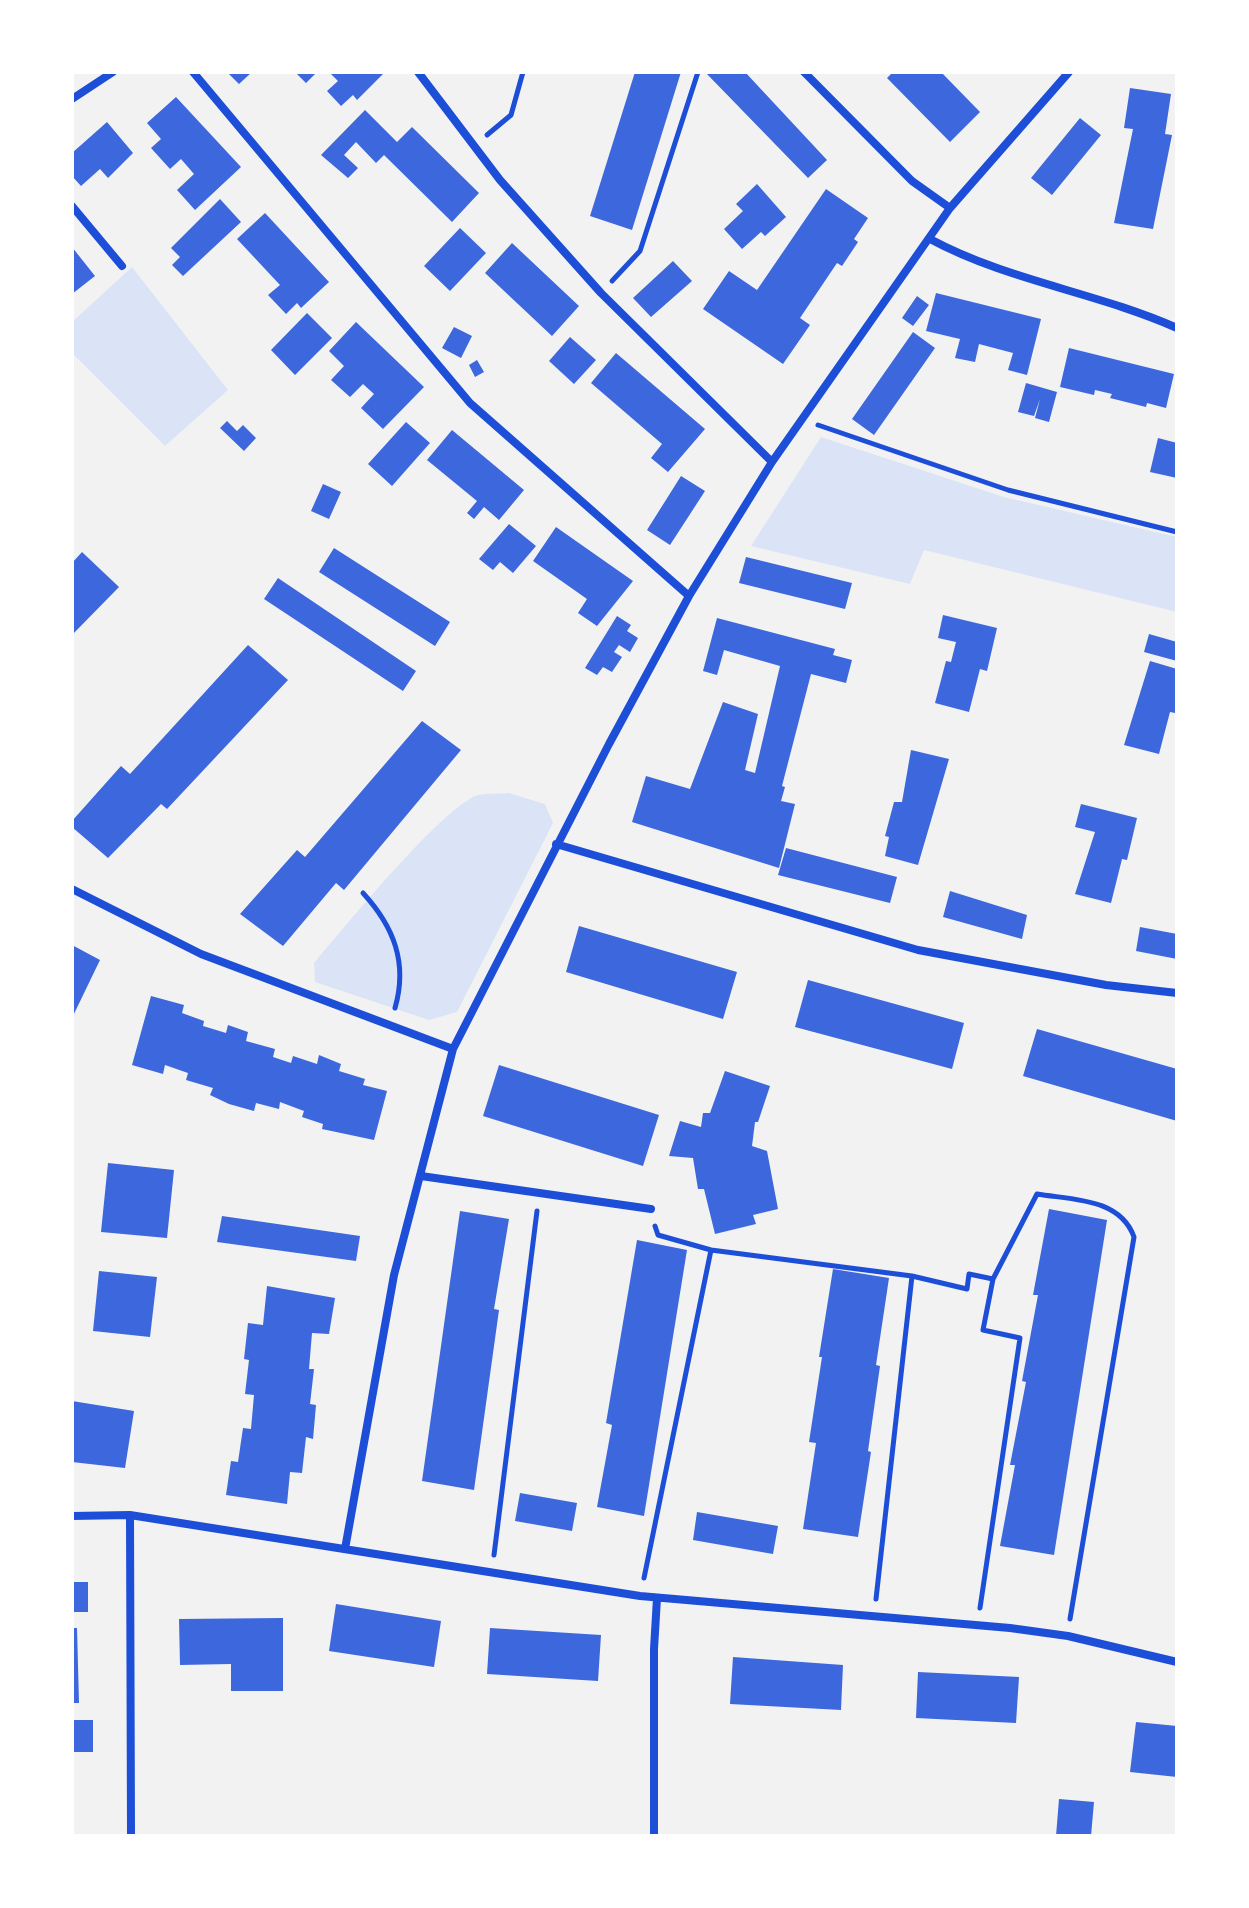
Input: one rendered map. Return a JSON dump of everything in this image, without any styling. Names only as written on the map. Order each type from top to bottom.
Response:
[{"type":"street","points":[[72,99],[113,72]]},
{"type":"street","points":[[193,72],[470,403],[689,596]]},
{"type":"street","points":[[418,72],[474,146],[601,293],[772,462]]},
{"type":"street","points":[[804,72],[912,181],[950,208]]},
{"type":"street","points":[[345,1549],[385,1320],[453,1049],[556,844],[689,596],[772,462],[950,208],[1069,72]]},
{"type":"street","points":[[72,206],[122,266]]},
{"type":"street","points":[[930,239],[977,262],[1119,305],[1177,328]]},
{"type":"street","points":[[556,844],[918,950],[1080,981],[1177,993]]},
{"type":"street","points":[[72,889],[201,954],[453,1049]]},
{"type":"street","points":[[421,1176],[651,1209]]},
{"type":"street","points":[[130,1515],[131,1836]]},
{"type":"street","points":[[72,1516],[130,1515],[640,1596],[977,1625],[1068,1636],[1177,1662]]},
{"type":"street","points":[[654,1836],[657,1598]]},
{"type":"path","points":[[474,146],[511,115],[523,72]]},
{"type":"path","points":[[601,293],[640,251],[698,72]]},
{"type":"path","points":[[802,418],[1008,490],[1177,532]]},
{"type":"path","points":[[363,893],[391,929],[398,951],[401,972],[390,1025]]},
{"type":"path","points":[[492,1571],[539,1194]]},
{"type":"path","points":[[977,1625],[1020,1338],[983,1330],[993,1279],[1037,1194],[1112,1208],[1130,1224],[1133,1247],[1068,1636]]},
{"type":"path","points":[[651,1209],[658,1235],[711,1250],[912,1276],[967,1289],[969,1274],[993,1279]]},
{"type":"path","points":[[640,1596],[711,1250]]},
{"type":"path","points":[[874,1616],[912,1276]]},
{"type":"shaded area","points":[[132,267],[228,390],[165,446],[72,353],[72,322]]},
{"type":"shaded area","points":[[821,437],[1004,497],[1177,537],[1177,612],[924,550],[910,584],[751,546]]},
{"type":"shaded area","points":[[509,793],[545,804],[553,823],[457,1012],[429,1020],[315,982],[314,963],[418,844],[462,804],[478,795]]},
{"type":"building","points":[[227,72],[252,72],[239,84]]},
{"type":"building","points":[[295,72],[317,72],[306,83]]},
{"type":"building","points":[[329,72],[385,72],[357,100],[353,95],[341,106],[327,91],[338,81]]},
{"type":"building","points":[[635,72],[681,72],[632,230],[590,216]]},
{"type":"building","points":[[705,72],[745,72],[827,160],[808,178]]},
{"type":"building","points":[[893,72],[941,72],[980,112],[950,142],[887,78]]},
{"type":"building","points":[[1130,88],[1171,94],[1165,134],[1172,135],[1153,229],[1114,223],[1133,129],[1124,128]]},
{"type":"building","points":[[176,97],[241,167],[195,210],[177,190],[194,174],[181,159],[170,169],[151,148],[161,139],[147,123]]},
{"type":"building","points":[[365,110],[397,142],[412,127],[479,193],[452,222],[384,155],[376,163],[356,142],[344,155],[358,168],[348,178],[321,155]]},
{"type":"building","points":[[1080,118],[1101,135],[1052,195],[1031,178]]},
{"type":"building","points":[[107,122],[133,153],[108,178],[100,169],[81,186],[72,176],[72,153]]},
{"type":"building","points":[[757,184],[786,217],[765,236],[761,232],[742,249],[724,229],[743,211],[736,204]]},
{"type":"building","points":[[826,189],[868,218],[854,239],[858,242],[842,266],[837,263],[800,318],[810,325],[783,364],[703,309],[729,271],[757,290]]},
{"type":"building","points":[[220,199],[241,222],[183,276],[172,265],[180,257],[171,248]]},
{"type":"building","points":[[265,213],[329,282],[301,308],[297,303],[286,314],[268,295],[280,285],[237,239]]},
{"type":"building","points":[[460,228],[486,253],[450,291],[424,266]]},
{"type":"building","points":[[512,243],[579,306],[552,336],[485,273]]},
{"type":"building","points":[[72,247],[95,276],[72,294]]},
{"type":"building","points":[[673,261],[692,281],[651,317],[633,298]]},
{"type":"building","points":[[936,293],[1041,319],[1027,375],[1008,370],[1013,353],[979,344],[975,362],[955,358],[960,339],[926,331]]},
{"type":"building","points":[[917,296],[929,305],[913,326],[902,318]]},
{"type":"building","points":[[307,313],[332,338],[295,375],[271,350]]},
{"type":"building","points":[[356,322],[424,387],[383,429],[361,408],[374,394],[363,384],[350,397],[331,380],[344,366],[329,351]]},
{"type":"building","points":[[454,327],[472,336],[461,358],[442,348]]},
{"type":"building","points":[[913,332],[935,348],[874,435],[852,419]]},
{"type":"building","points":[[570,337],[596,360],[574,384],[549,361]]},
{"type":"building","points":[[1069,348],[1174,374],[1166,408],[1147,403],[1146,407],[1110,398],[1112,394],[1095,390],[1094,395],[1060,387]]},
{"type":"building","points":[[616,353],[705,429],[668,472],[651,458],[662,444],[591,383]]},
{"type":"building","points":[[477,360],[484,372],[475,377],[469,365]]},
{"type":"building","points":[[1026,383],[1057,392],[1049,422],[1035,418],[1040,399],[1034,416],[1018,412]]},
{"type":"building","points":[[227,421],[237,431],[243,425],[256,438],[244,451],[220,428]]},
{"type":"building","points":[[406,422],[430,443],[392,486],[368,464]]},
{"type":"building","points":[[452,430],[524,490],[499,520],[484,507],[474,519],[467,513],[477,501],[427,460]]},
{"type":"building","points":[[1158,438],[1177,443],[1177,478],[1150,472]]},
{"type":"building","points":[[681,476],[705,491],[670,545],[647,530]]},
{"type":"building","points":[[323,484],[341,492],[329,519],[311,511]]},
{"type":"building","points":[[509,524],[536,546],[513,573],[500,562],[493,570],[479,559]]},
{"type":"building","points":[[556,527],[633,581],[597,626],[578,613],[587,599],[533,561]]},
{"type":"building","points":[[334,548],[450,622],[435,646],[319,572]]},
{"type":"building","points":[[82,552],[119,587],[72,635],[72,563]]},
{"type":"building","points":[[746,557],[852,583],[845,609],[739,583]]},
{"type":"building","points":[[278,578],[416,671],[403,691],[264,599]]},
{"type":"building","points":[[943,615],[997,628],[987,671],[980,669],[969,712],[935,703],[946,661],[951,662],[956,642],[938,638]]},
{"type":"building","points":[[617,616],[631,625],[627,631],[638,638],[630,652],[619,645],[614,652],[622,657],[612,672],[603,667],[597,675],[585,668]]},
{"type":"building","points":[[717,618],[835,649],[833,655],[852,660],[846,683],[811,674],[782,786],[785,787],[781,801],[795,804],[779,868],[632,822],[646,776],[690,789],[723,702],[758,714],[745,770],[755,773],[780,666],[724,650],[717,675],[703,671]]},
{"type":"building","points":[[1149,634],[1177,642],[1177,661],[1144,652]]},
{"type":"building","points":[[248,645],[288,680],[167,809],[161,804],[108,858],[72,827],[72,821],[121,766],[130,774]]},
{"type":"building","points":[[1150,661],[1177,669],[1177,705],[1175,713],[1170,712],[1159,754],[1124,745]]},
{"type":"building","points":[[422,721],[461,750],[344,890],[336,883],[283,946],[240,914],[297,850],[305,857]]},
{"type":"building","points":[[911,750],[949,759],[918,865],[885,856],[889,837],[885,836],[894,802],[902,802]]},
{"type":"building","points":[[1081,804],[1137,818],[1127,860],[1122,859],[1111,903],[1075,894],[1095,832],[1075,827]]},
{"type":"building","points":[[786,848],[897,877],[890,903],[778,875]]},
{"type":"building","points":[[950,891],[1027,915],[1022,939],[943,917]]},
{"type":"building","points":[[579,926],[737,972],[723,1019],[566,972]]},
{"type":"building","points":[[1140,927],[1177,934],[1177,959],[1136,951]]},
{"type":"building","points":[[72,945],[100,960],[72,1018]]},
{"type":"building","points":[[808,980],[964,1023],[952,1069],[795,1027]]},
{"type":"building","points":[[151,996],[184,1005],[182,1013],[204,1021],[203,1026],[226,1033],[228,1025],[248,1032],[246,1041],[275,1049],[273,1057],[291,1063],[293,1056],[317,1064],[319,1055],[341,1064],[339,1071],[365,1079],[363,1085],[387,1091],[374,1140],[322,1129],[323,1124],[302,1117],[304,1111],[280,1102],[279,1109],[256,1103],[254,1111],[229,1104],[210,1095],[213,1088],[186,1080],[188,1073],[165,1065],[163,1074],[132,1065]]},
{"type":"building","points":[[1037,1029],[1177,1069],[1177,1121],[1023,1076]]},
{"type":"building","points":[[499,1065],[659,1115],[643,1166],[483,1116]]},
{"type":"building","points":[[725,1071],[770,1086],[758,1122],[755,1122],[752,1146],[767,1151],[778,1209],[753,1215],[756,1224],[715,1234],[704,1189],[698,1189],[693,1158],[669,1156],[680,1121],[701,1127],[703,1113],[710,1113]]},
{"type":"building","points":[[108,1163],[174,1170],[167,1238],[101,1232]]},
{"type":"building","points":[[1049,1209],[1107,1220],[1054,1555],[1000,1546],[1015,1465],[1010,1465],[1026,1382],[1022,1381],[1038,1295],[1033,1295]]},
{"type":"building","points":[[460,1211],[509,1219],[494,1309],[499,1310],[474,1490],[422,1481]]},
{"type":"building","points":[[222,1216],[360,1236],[356,1261],[217,1242]]},
{"type":"building","points":[[637,1240],[687,1250],[644,1516],[597,1507],[612,1425],[606,1423]]},
{"type":"building","points":[[833,1269],[889,1278],[876,1365],[880,1366],[868,1451],[871,1452],[858,1537],[803,1529],[816,1443],[809,1442]]},
{"type":"building","points":[[99,1271],[157,1277],[150,1337],[93,1331]]},
{"type":"building","points":[[267,1286],[335,1298],[329,1334],[312,1333],[309,1369],[314,1369],[310,1404],[316,1405],[313,1439],[306,1437],[302,1473],[290,1472],[287,1504],[226,1495],[231,1461],[238,1462],[243,1428],[251,1429],[254,1395],[245,1394],[249,1360],[244,1359],[248,1323],[263,1325]]},
{"type":"building","points":[[72,1401],[134,1411],[125,1468],[72,1462]]},
{"type":"building","points":[[520,1493],[577,1503],[572,1531],[515,1521]]},
{"type":"building","points":[[697,1512],[778,1526],[773,1554],[693,1540]]},
{"type":"building","points":[[72,1582],[88,1582],[88,1612],[72,1612]]},
{"type":"building","points":[[336,1604],[441,1621],[434,1667],[329,1651]]},
{"type":"building","points":[[283,1618],[283,1691],[231,1691],[231,1664],[180,1665],[179,1619]]},
{"type":"building","points":[[72,1628],[77,1628],[79,1703],[72,1703]]},
{"type":"building","points":[[490,1628],[601,1635],[598,1681],[487,1674]]},
{"type":"building","points":[[733,1657],[843,1665],[841,1710],[730,1704]]},
{"type":"building","points":[[918,1672],[1019,1677],[1016,1723],[916,1718]]},
{"type":"building","points":[[72,1720],[93,1720],[93,1752],[72,1752]]},
{"type":"building","points":[[1136,1722],[1177,1726],[1177,1777],[1130,1772]]},
{"type":"building","points":[[1059,1799],[1094,1802],[1091,1836],[1056,1836]]}]
